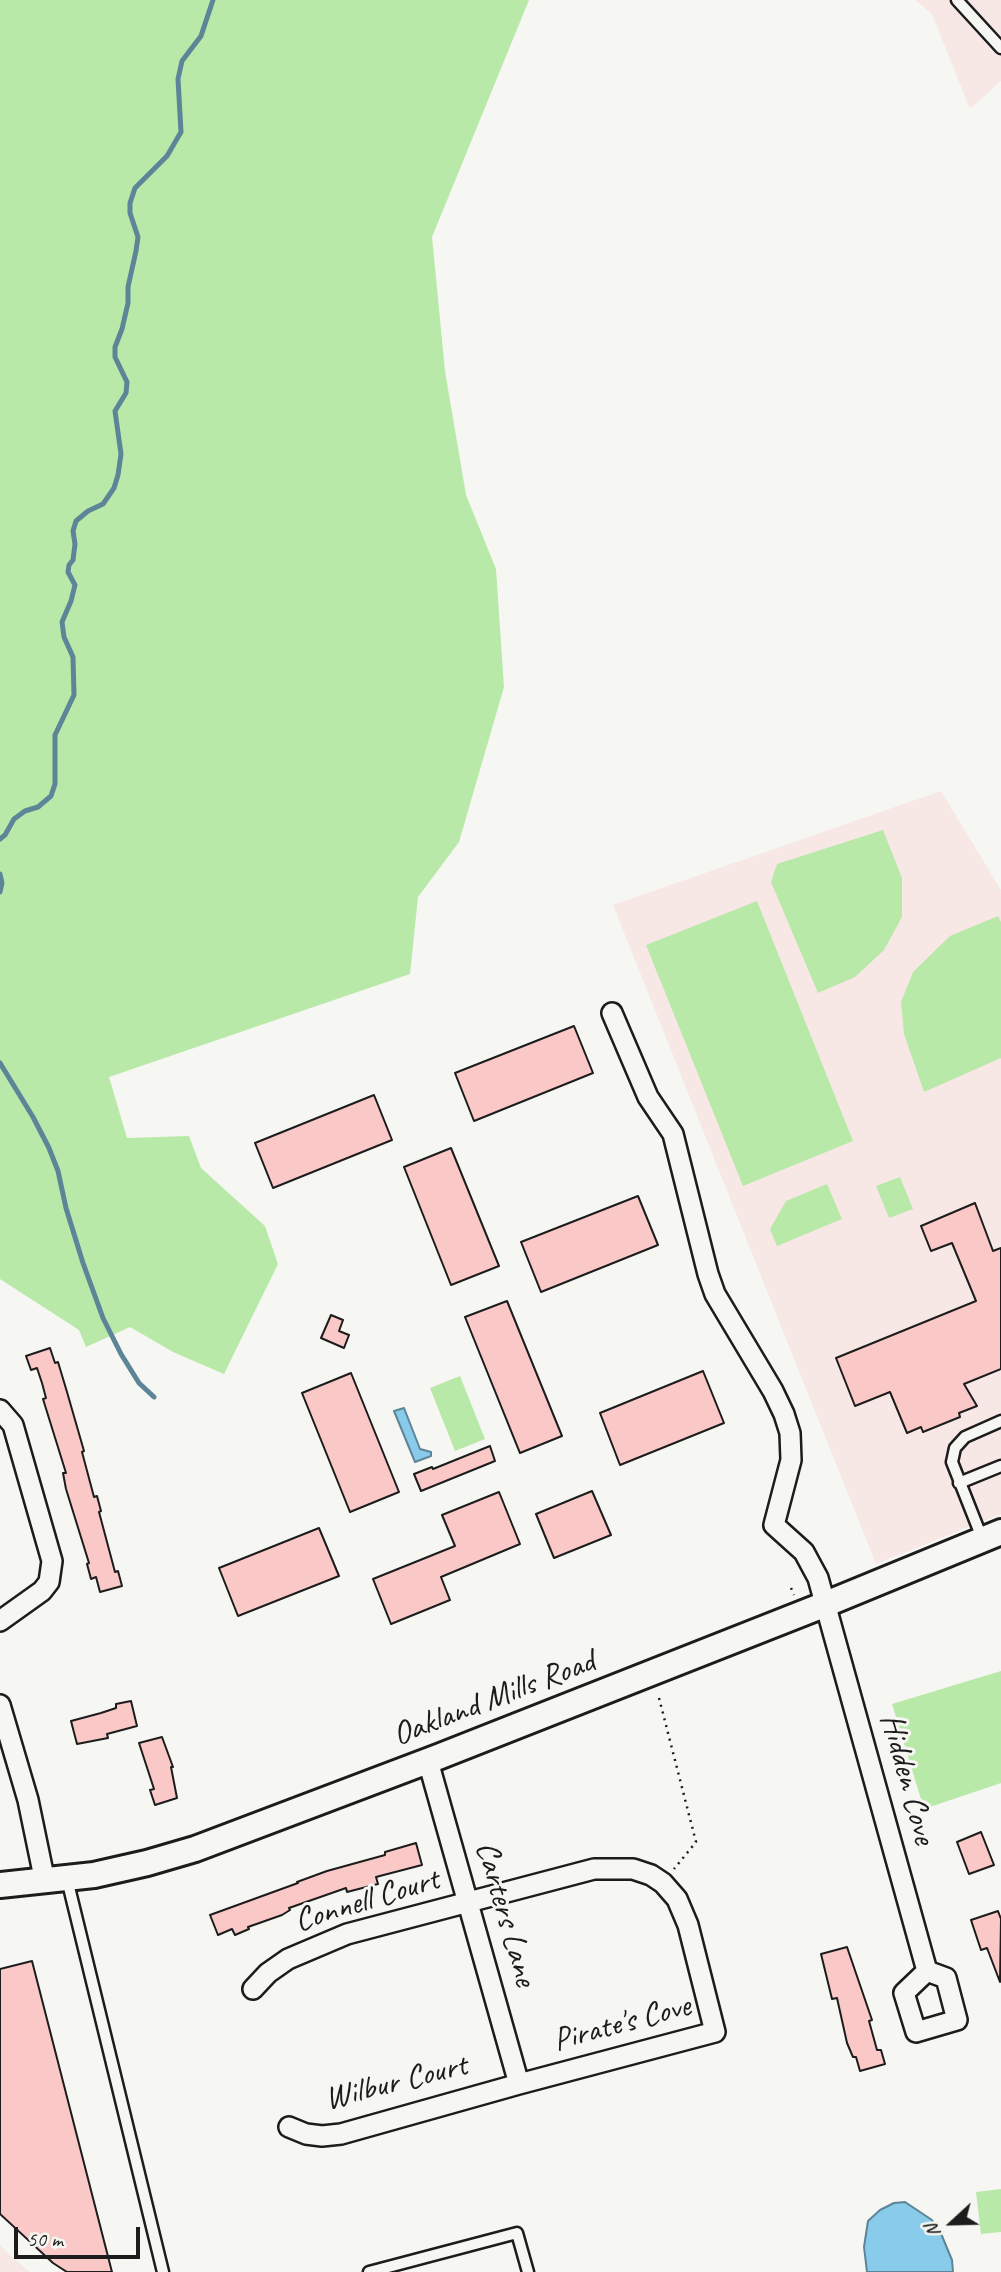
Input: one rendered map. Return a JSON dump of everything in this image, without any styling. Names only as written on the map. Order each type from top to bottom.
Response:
[{"type":"street","name":"Hidden Cove","points":[[612,1013],[648,1097],[673,1134],[715,1294],[784,1413],[790,1433],[791,1460],[774,1525],[804,1552],[818,1578],[927,1971]]},
{"type":"street","points":[[0,1410],[13,1425],[52,1561],[49,1582],[42,1591],[0,1621]]},
{"type":"street","name":"Oakland Mills Road","points":[[0,1885],[56,1880],[147,1863],[195,1849],[428,1761],[826,1604],[991,1535]]},
{"type":"street","points":[[0,1705],[28,1800],[56,1880]]},
{"type":"street","name":"Carters Lane","points":[[428,1761],[470,1902],[519,2084]]},
{"type":"street","points":[[470,1902],[594,1869],[633,1868],[663,1883]]},
{"type":"street","name":"Pirate's Cove","points":[[519,2084],[715,2032],[688,1925],[677,1899],[663,1883]]},
{"type":"street","name":"Connell Court","points":[[253,1989],[268,1973],[312,1947],[347,1934],[470,1902]]},
{"type":"street","name":"Wilbur Court","points":[[289,2127],[306,2134],[341,2134],[519,2084]]},
{"type":"lane","points":[[957,0],[1001,48]]},
{"type":"lane","points":[[991,1535],[959,1483],[953,1462],[955,1448],[965,1437],[1001,1420]]},
{"type":"lane","points":[[959,1483],[1001,1466]]},
{"type":"lane","points":[[56,1880],[163,2272]]},
{"type":"lane","points":[[369,2272],[517,2233],[528,2272]]},
{"type":"path","points":[[659,1698],[695,1842],[663,1883]]},
{"type":"shaded area","points":[[915,0],[1001,0],[1001,81],[970,109],[932,14]]},
{"type":"shaded area","points":[[941,791],[1001,890],[1001,1514],[876,1564],[613,905]]},
{"type":"shaded area","points":[[0,2245],[13,2258],[30,2272],[0,2272]]},
{"type":"green space","points":[[0,0],[529,0],[432,237],[445,371],[466,495],[496,569],[504,687],[459,842],[418,897],[410,974],[109,1077],[127,1138],[189,1136],[201,1168],[265,1226],[278,1264],[224,1374],[173,1352],[130,1327],[86,1347],[79,1330],[0,1279]]},
{"type":"green space","points":[[883,830],[902,878],[902,917],[884,950],[855,977],[818,993],[771,882],[777,864]]},
{"type":"green space","points":[[757,901],[853,1141],[743,1186],[646,945]]},
{"type":"green space","points":[[998,916],[1001,922],[1001,1058],[924,1092],[904,1034],[901,1002],[913,972],[950,936]]},
{"type":"green space","points":[[900,1177],[913,1209],[889,1218],[876,1186]]},
{"type":"green space","points":[[827,1184],[842,1219],[777,1246],[770,1229],[786,1201]]},
{"type":"green space","points":[[460,1376],[485,1439],[455,1451],[430,1388]]},
{"type":"green space","points":[[1001,1671],[1001,1783],[924,1809],[892,1704]]},
{"type":"green space","points":[[1001,2189],[1001,2232],[981,2234],[976,2192]]},
{"type":"water","points":[[404,1408],[420,1449],[431,1452],[431,1456],[415,1462],[394,1411]]},
{"type":"water","points":[[905,2202],[932,2220],[952,2260],[953,2272],[867,2272],[864,2247],[868,2221],[880,2210],[894,2203]]},
{"type":"building","points":[[574,1026],[593,1073],[474,1121],[455,1073]]},
{"type":"building","points":[[374,1095],[392,1140],[273,1188],[255,1143]]},
{"type":"building","points":[[451,1148],[499,1266],[451,1285],[404,1167]]},
{"type":"building","points":[[638,1196],[658,1245],[541,1292],[521,1242]]},
{"type":"building","points":[[975,1203],[993,1251],[1001,1248],[1001,1369],[964,1384],[977,1406],[959,1413],[960,1417],[923,1432],[921,1427],[907,1433],[890,1392],[855,1406],[836,1358],[976,1301],[952,1243],[931,1251],[921,1226]]},
{"type":"building","points":[[507,1301],[562,1436],[520,1453],[465,1317]]},
{"type":"building","points":[[331,1315],[343,1320],[339,1331],[349,1335],[344,1348],[321,1338]]},
{"type":"building","points":[[50,1348],[55,1363],[58,1362],[84,1451],[82,1452],[94,1497],[97,1496],[115,1572],[118,1571],[122,1586],[100,1592],[96,1577],[91,1579],[87,1564],[89,1563],[66,1489],[63,1473],[66,1473],[43,1399],[46,1398],[42,1383],[37,1368],[31,1370],[26,1356]]},
{"type":"building","points":[[703,1371],[724,1423],[620,1465],[600,1413]]},
{"type":"building","points":[[351,1373],[399,1492],[350,1512],[302,1393]]},
{"type":"building","points":[[490,1446],[495,1461],[421,1491],[414,1474]]},
{"type":"building","points":[[592,1491],[611,1535],[554,1558],[536,1514]]},
{"type":"building","points":[[499,1492],[520,1544],[441,1577],[450,1600],[391,1624],[373,1579],[455,1546],[442,1515]]},
{"type":"building","points":[[319,1528],[339,1576],[238,1616],[219,1568]]},
{"type":"building","points":[[131,1701],[137,1726],[107,1734],[108,1738],[77,1744],[71,1721]]},
{"type":"building","points":[[162,1737],[173,1767],[177,1798],[155,1805],[150,1790],[154,1789],[139,1743]]},
{"type":"building","points":[[981,1832],[994,1865],[969,1874],[957,1842]]},
{"type":"building","points":[[416,1843],[422,1865],[376,1877],[378,1884],[347,1892],[346,1888],[289,1908],[290,1910],[282,1915],[248,1927],[249,1929],[235,1935],[232,1929],[218,1935],[210,1915],[327,1871],[385,1855],[385,1852]]},
{"type":"building","points":[[998,1911],[1001,1919],[1000,1982],[987,1948],[981,1950],[971,1920]]},
{"type":"building","points":[[847,1947],[872,2020],[869,2021],[877,2050],[881,2050],[885,2064],[860,2071],[856,2057],[853,2057],[847,2043],[837,1998],[832,1999],[821,1954]]},
{"type":"building","points":[[32,1961],[112,2272],[67,2272],[53,2263],[0,2214],[0,1969]]},
{"type":"waterway","points":[[0,839],[14,819],[25,811],[38,807],[51,796],[55,784],[55,735],[74,695],[73,657],[64,637],[62,622],[75,585],[68,572],[75,544],[73,531],[76,521],[103,504],[114,488],[121,454],[115,411],[126,393],[127,382],[115,357],[115,347],[128,303],[128,287],[138,237],[130,213],[130,203],[135,188],[167,156],[181,132],[178,79],[182,61],[201,36],[213,0]]},
{"type":"waterway","points":[[0,874],[0,892]]},
{"type":"waterway","points":[[0,1063],[49,1148],[58,1171],[83,1263],[103,1318],[139,1383],[154,1397]]}]
